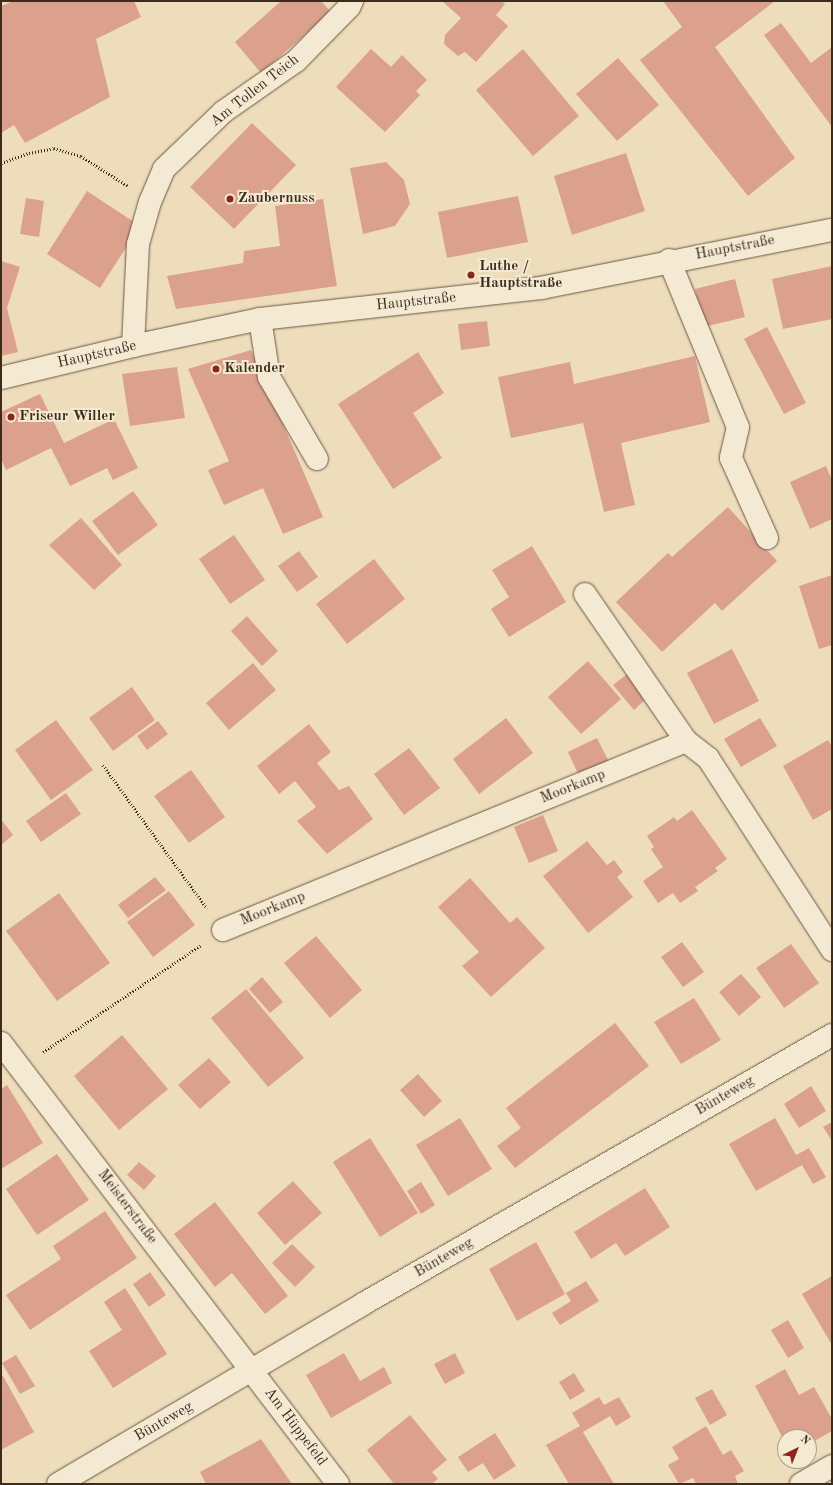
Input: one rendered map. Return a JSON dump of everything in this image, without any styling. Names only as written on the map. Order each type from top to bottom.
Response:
[{"type":"street","name":"Am Tollen Teich","points":[[133,346],[138,244],[150,202],[164,169],[223,112],[296,61],[349,7],[352,1]]},
{"type":"street","name":"Hauptstraße","points":[[1,378],[133,346],[260,320],[541,288],[670,260],[832,230]]},
{"type":"street","points":[[670,260],[738,427],[731,458],[767,538]]},
{"type":"street","points":[[260,320],[269,377],[317,459]]},
{"type":"street","points":[[585,594],[686,741],[708,758],[832,950]]},
{"type":"street","name":"Moorkamp","points":[[223,930],[686,741]]},
{"type":"street","name":"Bünteweg","points":[[58,1484],[252,1370],[832,1035]]},
{"type":"street","name":"Meisterstraße","points":[[1,1043],[252,1370]]},
{"type":"street","name":"Am Hüppefeld","points":[[252,1370],[338,1484]]},
{"type":"street","points":[[801,1484],[832,1466]]},
{"type":"path","points":[[1,163],[54,148],[81,156],[150,202]]},
{"type":"path","name":"Moorkamp","points":[[20,1067],[223,930],[103,765]]},
{"type":"building","points":[[14,1],[134,1],[141,17],[96,39],[110,97],[25,143],[14,125],[1,133],[1,6]]},
{"type":"building","points":[[281,1],[321,1],[331,12],[261,73],[235,42]]},
{"type":"building","points":[[442,1],[501,1],[505,4],[496,15],[508,26],[476,62],[465,52],[458,56],[444,44],[445,35],[461,18]]},
{"type":"building","points":[[663,1],[775,1],[715,47],[795,158],[748,196],[640,60],[682,27]]},
{"type":"building","points":[[781,23],[811,63],[832,47],[832,127],[764,35]]},
{"type":"building","points":[[371,49],[391,67],[402,55],[427,80],[416,91],[420,95],[385,132],[336,87]]},
{"type":"building","points":[[523,49],[579,116],[533,156],[476,90]]},
{"type":"building","points":[[618,58],[659,105],[617,141],[576,94]]},
{"type":"building","points":[[252,123],[296,165],[234,229],[190,187]]},
{"type":"building","points":[[626,153],[645,211],[572,235],[554,176]]},
{"type":"building","points":[[386,162],[404,180],[410,204],[395,226],[363,234],[350,168]]},
{"type":"building","points":[[87,191],[140,226],[100,288],[47,254]]},
{"type":"building","points":[[518,196],[528,242],[447,258],[438,212]]},
{"type":"building","points":[[26,198],[44,201],[39,237],[20,234]]},
{"type":"building","points":[[323,199],[337,286],[176,309],[167,276],[243,263],[244,251],[280,246],[275,206]]},
{"type":"building","points":[[1,261],[20,267],[7,308],[18,352],[1,356]]},
{"type":"building","points":[[832,266],[832,319],[783,329],[772,279]]},
{"type":"building","points":[[735,279],[745,317],[704,327],[695,289]]},
{"type":"building","points":[[487,321],[490,346],[461,350],[458,324]]},
{"type":"building","points":[[767,327],[806,403],[784,414],[744,339]]},
{"type":"building","points":[[251,350],[323,517],[283,534],[263,488],[224,505],[208,470],[229,461],[188,369]]},
{"type":"building","points":[[418,352],[444,393],[413,413],[442,458],[393,489],[338,404]]},
{"type":"building","points":[[695,356],[710,422],[621,443],[635,505],[604,512],[583,423],[511,438],[498,377],[570,362],[574,384]]},
{"type":"building","points":[[177,367],[185,418],[130,426],[122,374]]},
{"type":"building","points":[[40,394],[64,443],[114,419],[138,468],[113,480],[107,468],[70,486],[51,448],[6,470],[1,459],[1,412]]},
{"type":"building","points":[[826,466],[832,480],[832,519],[810,529],[790,482]]},
{"type":"building","points":[[133,491],[158,525],[118,555],[92,521]]},
{"type":"building","points":[[728,507],[777,561],[722,611],[715,603],[662,652],[616,602],[668,553],[672,557]]},
{"type":"building","points":[[81,518],[122,565],[94,590],[49,545]]},
{"type":"building","points":[[234,535],[265,580],[230,604],[199,559]]},
{"type":"building","points":[[532,546],[566,602],[509,637],[491,609],[509,597],[492,570]]},
{"type":"building","points":[[299,551],[318,577],[297,592],[278,566]]},
{"type":"building","points":[[374,559],[405,599],[347,644],[316,604]]},
{"type":"building","points":[[832,575],[832,645],[819,649],[799,586]]},
{"type":"building","points":[[247,616],[278,651],[262,666],[231,631]]},
{"type":"building","points":[[732,649],[759,701],[714,724],[687,673]]},
{"type":"building","points":[[588,661],[621,699],[581,734],[548,697]]},
{"type":"building","points":[[253,663],[276,690],[229,730],[206,703]]},
{"type":"building","points":[[627,674],[647,698],[634,710],[613,685]]},
{"type":"building","points":[[132,687],[155,720],[113,751],[89,718]]},
{"type":"building","points":[[506,718],[533,753],[479,794],[453,759]]},
{"type":"building","points":[[760,718],[777,746],[741,767],[724,739]]},
{"type":"building","points":[[56,720],[93,770],[51,800],[15,750]]},
{"type":"building","points":[[158,721],[168,734],[147,750],[137,736]]},
{"type":"building","points":[[309,724],[331,752],[317,763],[339,790],[349,786],[373,819],[327,854],[297,821],[316,807],[295,781],[279,794],[257,766]]},
{"type":"building","points":[[597,738],[610,764],[580,778],[568,752]]},
{"type":"building","points":[[828,740],[832,746],[832,809],[813,820],[783,766]]},
{"type":"building","points":[[409,748],[440,788],[404,815],[374,774]]},
{"type":"building","points":[[191,770],[225,817],[189,843],[154,796]]},
{"type":"building","points":[[66,793],[81,814],[41,842],[26,821]]},
{"type":"building","points":[[692,810],[727,859],[715,868],[718,871],[695,887],[698,891],[680,903],[673,893],[658,903],[643,881],[663,867],[651,849],[654,847],[647,836],[674,817],[677,821]]},
{"type":"building","points":[[543,815],[558,851],[529,863],[514,827]]},
{"type":"building","points":[[1,819],[13,835],[1,845]]},
{"type":"building","points":[[587,841],[607,865],[614,860],[623,872],[617,877],[633,897],[588,933],[543,876]]},
{"type":"building","points":[[155,877],[166,890],[128,918],[118,905]]},
{"type":"building","points":[[470,878],[510,923],[517,917],[545,948],[491,997],[462,966],[479,952],[438,907]]},
{"type":"building","points":[[169,891],[195,925],[153,957],[127,922]]},
{"type":"building","points":[[59,893],[110,963],[57,1001],[6,931]]},
{"type":"building","points":[[316,936],[362,990],[330,1018],[284,963]]},
{"type":"building","points":[[682,942],[704,972],[683,987],[661,957]]},
{"type":"building","points":[[791,944],[819,983],[784,1008],[756,968]]},
{"type":"building","points":[[741,974],[761,997],[739,1016],[719,992]]},
{"type":"building","points":[[262,977],[283,1002],[270,1013],[249,989]]},
{"type":"building","points":[[246,989],[304,1058],[268,1087],[211,1018]]},
{"type":"building","points":[[694,998],[721,1040],[681,1064],[654,1022]]},
{"type":"building","points":[[615,1023],[649,1066],[515,1168],[497,1146],[521,1128],[506,1108]]},
{"type":"building","points":[[122,1035],[168,1089],[119,1130],[74,1076]]},
{"type":"building","points":[[209,1058],[231,1082],[200,1109],[178,1085]]},
{"type":"building","points":[[418,1074],[442,1101],[424,1117],[400,1090]]},
{"type":"building","points":[[7,1085],[43,1143],[1,1169],[1,1089]]},
{"type":"building","points":[[811,1086],[826,1111],[799,1128],[784,1104]]},
{"type":"building","points":[[460,1118],[492,1169],[448,1196],[416,1145]]},
{"type":"building","points":[[775,1118],[796,1155],[809,1148],[826,1177],[813,1184],[802,1165],[756,1191],[729,1144]]},
{"type":"building","points":[[832,1122],[832,1141],[823,1127]]},
{"type":"building","points":[[370,1138],[418,1213],[380,1237],[333,1162]]},
{"type":"building","points":[[57,1154],[89,1200],[37,1235],[6,1189]]},
{"type":"building","points":[[139,1162],[156,1176],[144,1190],[127,1175]]},
{"type":"building","points":[[293,1181],[322,1213],[285,1245],[257,1213]]},
{"type":"building","points":[[421,1182],[435,1205],[421,1214],[407,1191]]},
{"type":"building","points":[[645,1188],[670,1227],[625,1256],[616,1243],[591,1259],[574,1232]]},
{"type":"building","points":[[215,1202],[288,1296],[265,1314],[232,1273],[215,1287],[174,1234]]},
{"type":"building","points":[[105,1211],[137,1258],[30,1330],[6,1295],[61,1259],[53,1246]]},
{"type":"building","points":[[536,1242],[565,1294],[517,1321],[489,1269]]},
{"type":"building","points":[[292,1244],[315,1267],[295,1287],[272,1263]]},
{"type":"building","points":[[150,1272],[166,1295],[149,1307],[133,1284]]},
{"type":"building","points":[[832,1276],[832,1345],[802,1294]]},
{"type":"building","points":[[586,1281],[599,1301],[560,1325],[552,1313],[571,1301],[566,1293]]},
{"type":"building","points":[[125,1288],[167,1354],[113,1388],[89,1351],[122,1330],[104,1302]]},
{"type":"building","points":[[788,1320],[804,1348],[788,1358],[771,1330]]},
{"type":"building","points":[[344,1353],[360,1381],[384,1367],[392,1383],[331,1418],[306,1375]]},
{"type":"building","points":[[455,1353],[465,1373],[445,1384],[434,1364]]},
{"type":"building","points":[[16,1355],[35,1386],[20,1394],[2,1363]]},
{"type":"building","points":[[785,1369],[799,1395],[814,1387],[832,1419],[832,1431],[817,1439],[817,1429],[778,1429],[755,1386]]},
{"type":"building","points":[[574,1373],[585,1391],[570,1400],[559,1382]]},
{"type":"building","points":[[3,1376],[34,1432],[1,1450],[1,1377]]},
{"type":"building","points":[[712,1389],[727,1415],[710,1425],[695,1398]]},
{"type":"building","points":[[599,1397],[604,1405],[619,1397],[631,1417],[616,1426],[610,1416],[583,1432],[614,1484],[569,1484],[546,1445],[580,1426],[572,1413]]},
{"type":"building","points":[[410,1415],[447,1460],[432,1472],[438,1479],[431,1484],[394,1484],[367,1450]]},
{"type":"building","points":[[706,1426],[723,1455],[731,1450],[744,1471],[735,1476],[738,1484],[696,1484],[693,1478],[679,1484],[668,1465],[679,1459],[672,1447]]},
{"type":"building","points":[[495,1433],[516,1466],[494,1480],[483,1463],[468,1472],[458,1457]]},
{"type":"building","points":[[261,1439],[292,1484],[206,1484],[200,1472]]},
{"type":"place","name":"Zaubernuss","points":[[230,199]]},
{"type":"place","name":"Luthe / Hauptstraße","points":[[471,275]]},
{"type":"place","name":"Kalender","points":[[216,369]]},
{"type":"place","name":"Friseur Willer","points":[[11,417]]}]
